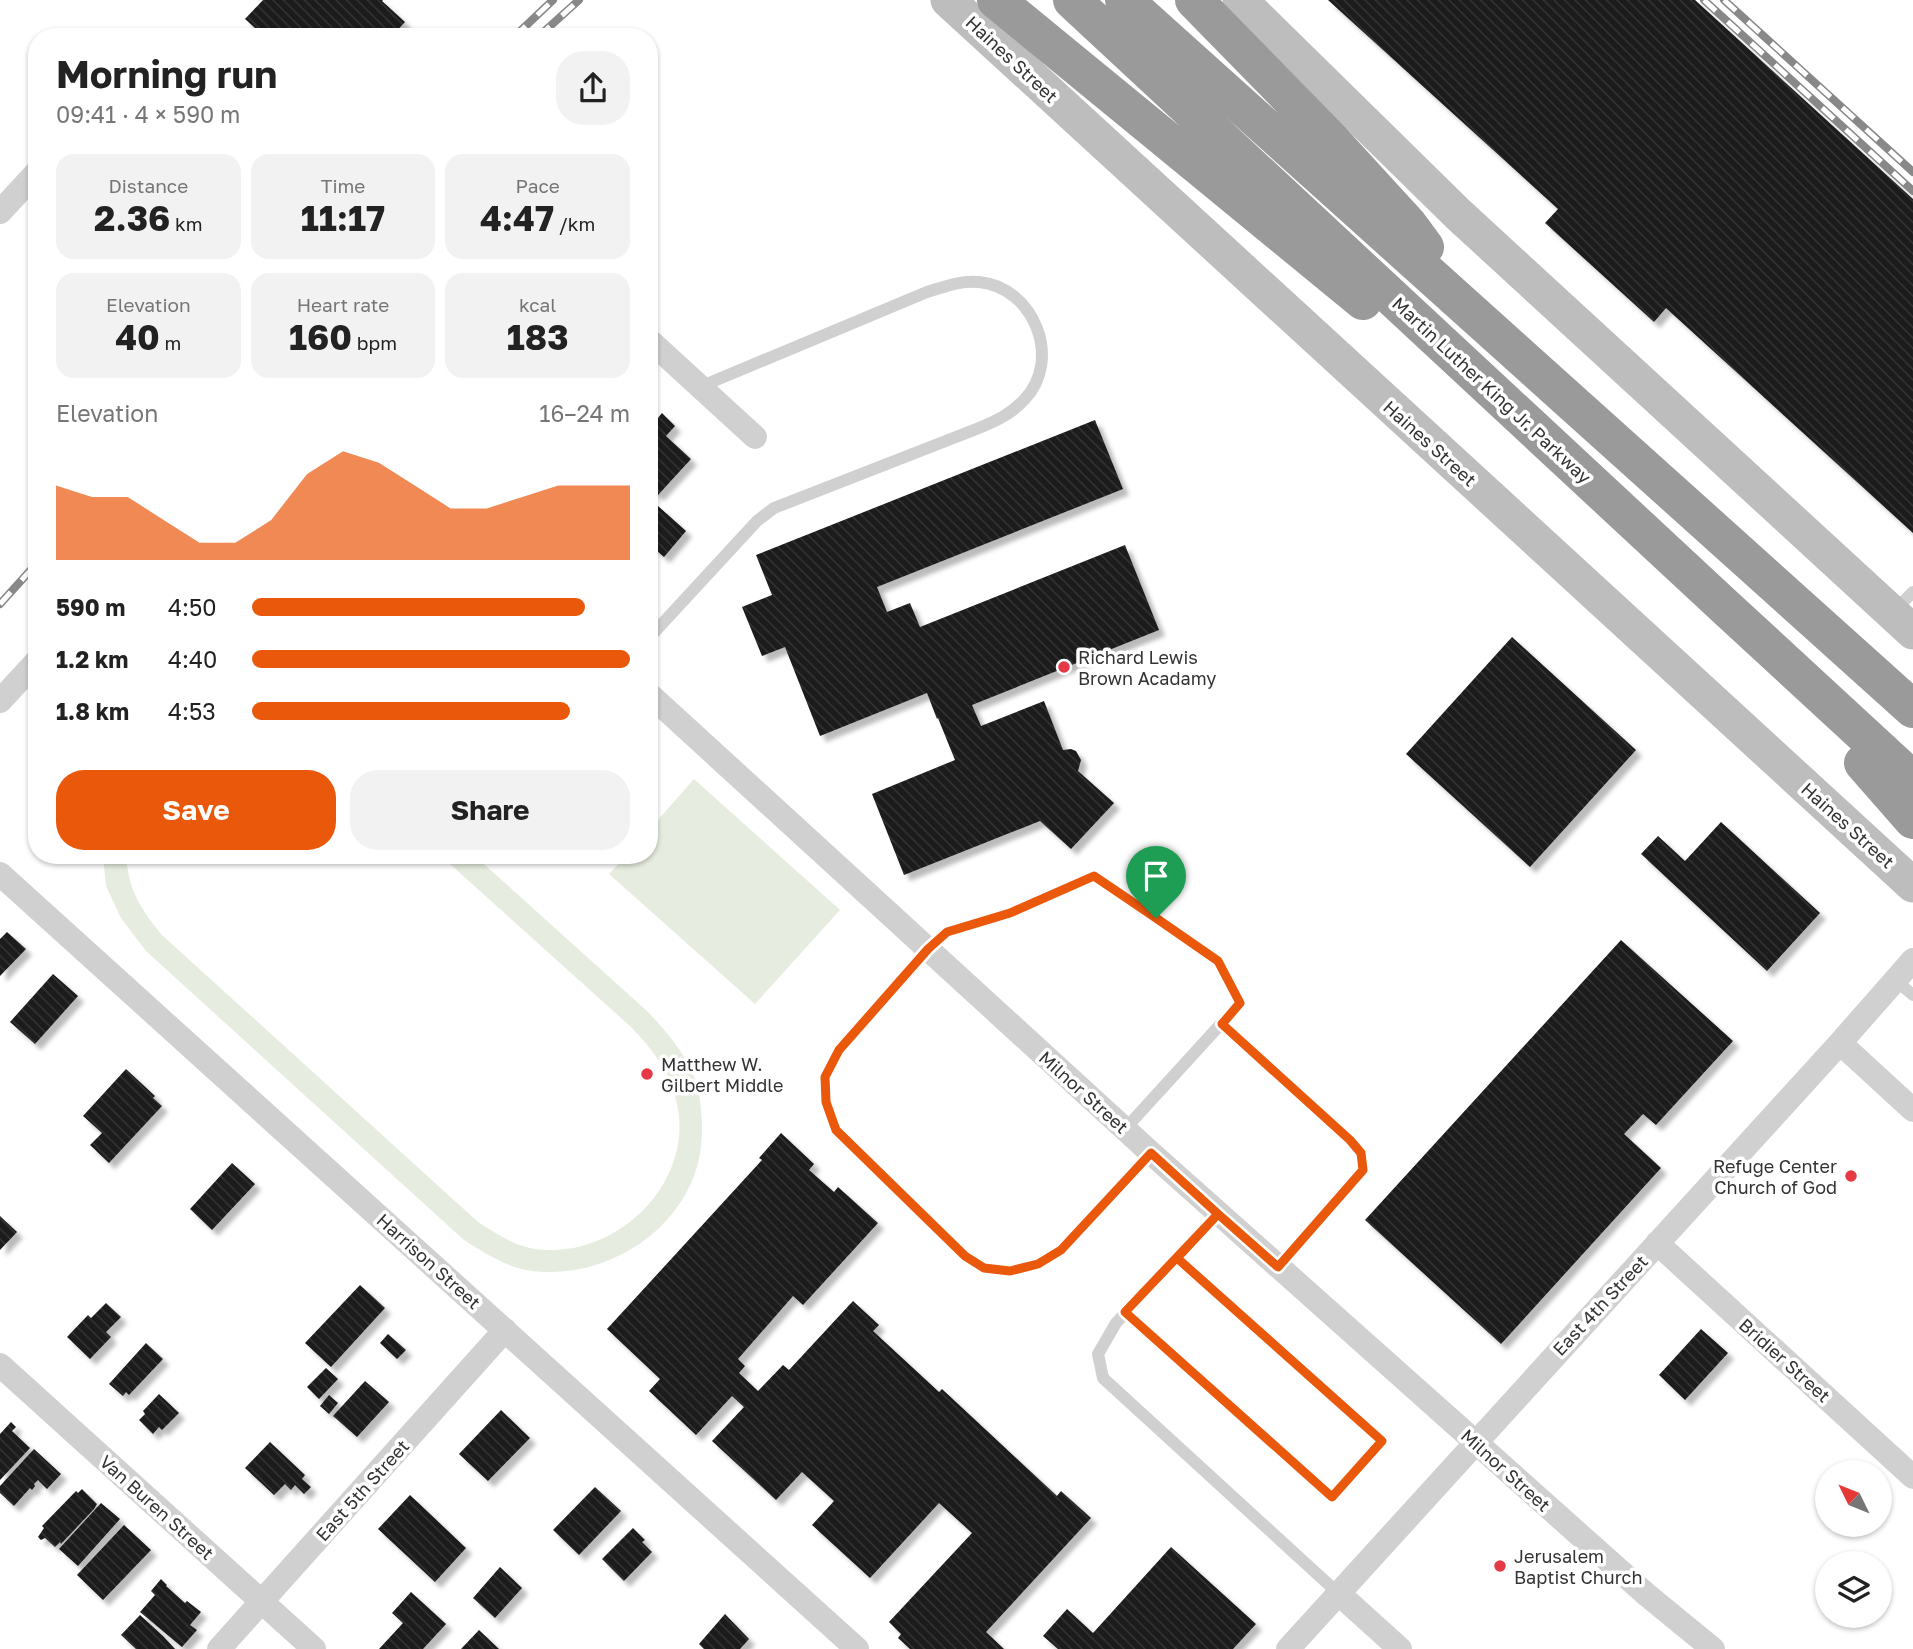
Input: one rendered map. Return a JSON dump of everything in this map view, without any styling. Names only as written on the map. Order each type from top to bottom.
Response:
[{"type":"highway","points":[[996,0],[1616,507]]},
{"type":"highway","name":"Martin Luther King Jr. Parkway","points":[[1072,0],[1719,603],[1913,780]]},
{"type":"highway","points":[[1124,0],[1913,709]]},
{"type":"highway","points":[[1194,0],[1332,141],[1408,224],[1472,311]]},
{"type":"highway","points":[[1719,603],[1913,820]]},
{"type":"highway","points":[[1818,622],[1913,692]]},
{"type":"street","name":"Haines Street","points":[[947,0],[1913,885]]},
{"type":"street","points":[[1241,0],[1458,214],[1906,612]]},
{"type":"street","points":[[0,212],[28,182]]},
{"type":"street","points":[[658,348],[755,437]]},
{"type":"street","points":[[0,701],[28,671]]},
{"type":"street","name":"Milnor Street","points":[[658,702],[1218,1214],[1647,1595],[1713,1649]]},
{"type":"street","name":"Harrison Street","points":[[0,874],[857,1649]]},
{"type":"street","name":"East 4th Street","points":[[1287,1649],[1840,1043],[1904,988],[1913,960]]},
{"type":"street","points":[[1840,1043],[1913,1110]]},
{"type":"street","name":"Bridier Street","points":[[1657,1243],[1913,1477]]},
{"type":"street","name":"East 5th Street","points":[[219,1649],[505,1330]]},
{"type":"street","name":"Van Buren Street","points":[[0,1365],[314,1649]]},
{"type":"street","points":[[1338,1593],[1400,1649]]},
{"type":"lane","points":[[658,628],[757,521],[775,508],[1007,415],[1026,399],[1039,377],[1043,352],[1037,326],[1024,305],[1004,290],[981,282],[956,283],[927,292],[702,386]]},
{"type":"lane","points":[[1125,1129],[1240,1003],[1218,961],[1094,876],[1010,913],[947,932],[928,949],[839,1050],[825,1077],[826,1102],[836,1130],[965,1256],[984,1268],[1010,1271],[1038,1264],[1061,1250],[1151,1153]]},
{"type":"lane","points":[[1222,1024],[1361,1153],[1363,1170],[1278,1267]]},
{"type":"lane","points":[[1218,1214],[1115,1323],[1098,1354],[1103,1378],[1338,1593]]},
{"type":"lane","points":[[1125,1312],[1332,1497],[1382,1441],[1177,1258]]},
{"type":"shaded area","points":[[694,779],[840,910],[755,1004],[609,874],[618,864],[658,864],[658,820]]},
{"type":"shaded area","points":[[104,864],[127,864],[137,898],[162,935],[478,1222],[509,1241],[530,1248],[560,1250],[590,1244],[617,1231],[641,1213],[660,1190],[673,1163],[679,1134],[674,1093],[660,1062],[631,1027],[450,864],[484,864],[647,1011],[681,1052],[698,1088],[702,1127],[696,1170],[685,1195],[670,1216],[651,1235],[605,1262],[552,1272],[518,1268],[486,1253],[464,1240],[146,951],[121,918],[106,886]]},
{"type":"building","points":[[263,0],[383,0],[405,22],[399,28],[255,28],[245,19]]},
{"type":"building","points":[[1328,0],[1695,0],[1913,199],[1913,533],[1666,308],[1654,322],[1545,223],[1558,209]]},
{"type":"building","points":[[662,413],[675,426],[666,436],[691,459],[658,495],[658,418]]},
{"type":"building","points":[[1095,420],[1123,489],[877,587],[887,612],[910,603],[920,627],[1125,545],[1159,630],[972,705],[981,726],[1044,701],[1063,750],[1076,751],[1081,760],[1078,771],[1114,803],[1071,849],[1040,821],[904,875],[872,794],[955,760],[927,693],[820,736],[785,647],[762,656],[742,607],[772,595],[756,555]]},
{"type":"building","points":[[658,506],[686,531],[664,557],[658,552]]},
{"type":"building","points":[[1512,637],[1636,750],[1530,867],[1406,754]]},
{"type":"building","points":[[1721,822],[1820,913],[1767,971],[1641,854],[1658,836],[1685,861]]},
{"type":"building","points":[[7,932],[26,949],[0,976],[0,939]]},
{"type":"building","points":[[1621,940],[1733,1041],[1656,1125],[1643,1114],[1624,1134],[1661,1168],[1501,1344],[1365,1220]]},
{"type":"building","points":[[53,974],[78,996],[35,1044],[10,1022]]},
{"type":"building","points":[[126,1069],[162,1106],[109,1163],[90,1145],[102,1133],[83,1116]]},
{"type":"building","points":[[781,1133],[814,1164],[809,1170],[834,1192],[838,1187],[878,1223],[803,1305],[793,1296],[738,1359],[745,1366],[739,1373],[758,1391],[783,1365],[789,1370],[853,1301],[879,1325],[873,1331],[939,1392],[942,1389],[1057,1496],[1061,1491],[1091,1518],[986,1632],[1004,1649],[910,1649],[898,1638],[901,1634],[889,1622],[972,1533],[939,1503],[870,1578],[812,1525],[834,1501],[802,1472],[776,1500],[712,1441],[744,1407],[732,1396],[696,1435],[649,1391],[660,1379],[607,1329],[762,1160],[759,1158]]},
{"type":"building","points":[[232,1163],[255,1184],[212,1230],[190,1209]]},
{"type":"building","points":[[0,1216],[17,1232],[0,1250]]},
{"type":"building","points":[[360,1285],[385,1308],[331,1367],[305,1343]]},
{"type":"building","points":[[106,1303],[121,1317],[106,1332],[111,1337],[90,1359],[67,1337],[88,1315],[91,1318]]},
{"type":"building","points":[[1701,1329],[1728,1353],[1685,1400],[1659,1375]]},
{"type":"building","points":[[388,1334],[406,1350],[397,1359],[380,1343]]},
{"type":"building","points":[[146,1343],[163,1359],[129,1395],[126,1392],[123,1396],[109,1384]]},
{"type":"building","points":[[326,1368],[338,1379],[319,1399],[307,1387]]},
{"type":"building","points":[[365,1381],[389,1402],[357,1437],[333,1416]]},
{"type":"building","points":[[159,1394],[179,1413],[162,1430],[159,1427],[153,1434],[139,1420],[145,1414],[143,1411]]},
{"type":"building","points":[[329,1395],[338,1403],[329,1414],[320,1406]]},
{"type":"building","points":[[501,1410],[530,1438],[488,1481],[459,1454]]},
{"type":"building","points":[[11,1422],[16,1427],[12,1431],[30,1448],[0,1480],[0,1434]]},
{"type":"building","points":[[270,1442],[305,1475],[302,1479],[311,1487],[304,1494],[295,1485],[291,1490],[285,1484],[274,1495],[245,1468]]},
{"type":"building","points":[[34,1449],[61,1474],[47,1489],[38,1480],[32,1490],[30,1488],[14,1506],[0,1493],[0,1486]]},
{"type":"building","points":[[595,1487],[621,1511],[579,1555],[553,1530]]},
{"type":"building","points":[[82,1489],[97,1504],[94,1509],[61,1544],[60,1542],[55,1547],[45,1538],[41,1540],[38,1537],[44,1528],[42,1526],[76,1491],[78,1493]]},
{"type":"building","points":[[410,1495],[466,1548],[435,1582],[378,1529]]},
{"type":"building","points":[[101,1503],[120,1519],[78,1566],[59,1549]]},
{"type":"building","points":[[124,1525],[151,1550],[103,1600],[77,1575]]},
{"type":"building","points":[[633,1528],[652,1552],[624,1581],[602,1559]]},
{"type":"building","points":[[1171,1547],[1256,1624],[1233,1649],[1058,1649],[1043,1636],[1067,1609],[1093,1633]]},
{"type":"building","points":[[500,1567],[522,1588],[495,1618],[473,1598]]},
{"type":"building","points":[[161,1579],[185,1603],[187,1601],[201,1612],[190,1625],[197,1630],[182,1647],[140,1612],[155,1595],[151,1591]]},
{"type":"building","points":[[411,1592],[446,1624],[423,1649],[379,1649],[403,1623],[392,1613]]},
{"type":"building","points":[[725,1614],[749,1639],[740,1649],[704,1649],[699,1644]]},
{"type":"building","points":[[140,1615],[175,1649],[136,1649],[121,1635]]},
{"type":"building","points":[[479,1630],[499,1649],[461,1649]]},
{"type":"railway","points":[[523,28],[553,0]]},
{"type":"railway","points":[[548,28],[579,0]]},
{"type":"railway","points":[[1704,0],[1913,191]]},
{"type":"railway","points":[[1724,0],[1913,172]]},
{"type":"railway","points":[[0,604],[28,573]]},
{"type":"place","name":"Richard Lewis Brown Acadamy","points":[[1064,667]]},
{"type":"place","name":"Matthew W. Gilbert Middle","points":[[647,1074]]},
{"type":"place","name":"Refuge Center Church of God","points":[[1851,1176]]},
{"type":"place","name":"Jerusalem Baptist Church","points":[[1500,1566]]},
{"type":"route","points":[[1156,918],[1094,876],[1010,913],[947,932],[928,949],[839,1050],[825,1077],[826,1102],[836,1130],[965,1256],[984,1268],[1010,1271],[1038,1264],[1061,1250],[1151,1153],[1218,1214],[1125,1312],[1332,1497],[1382,1441],[1177,1258],[1218,1214],[1278,1267],[1363,1170],[1361,1153],[1222,1024],[1240,1003],[1218,961],[1156,918]]}]
